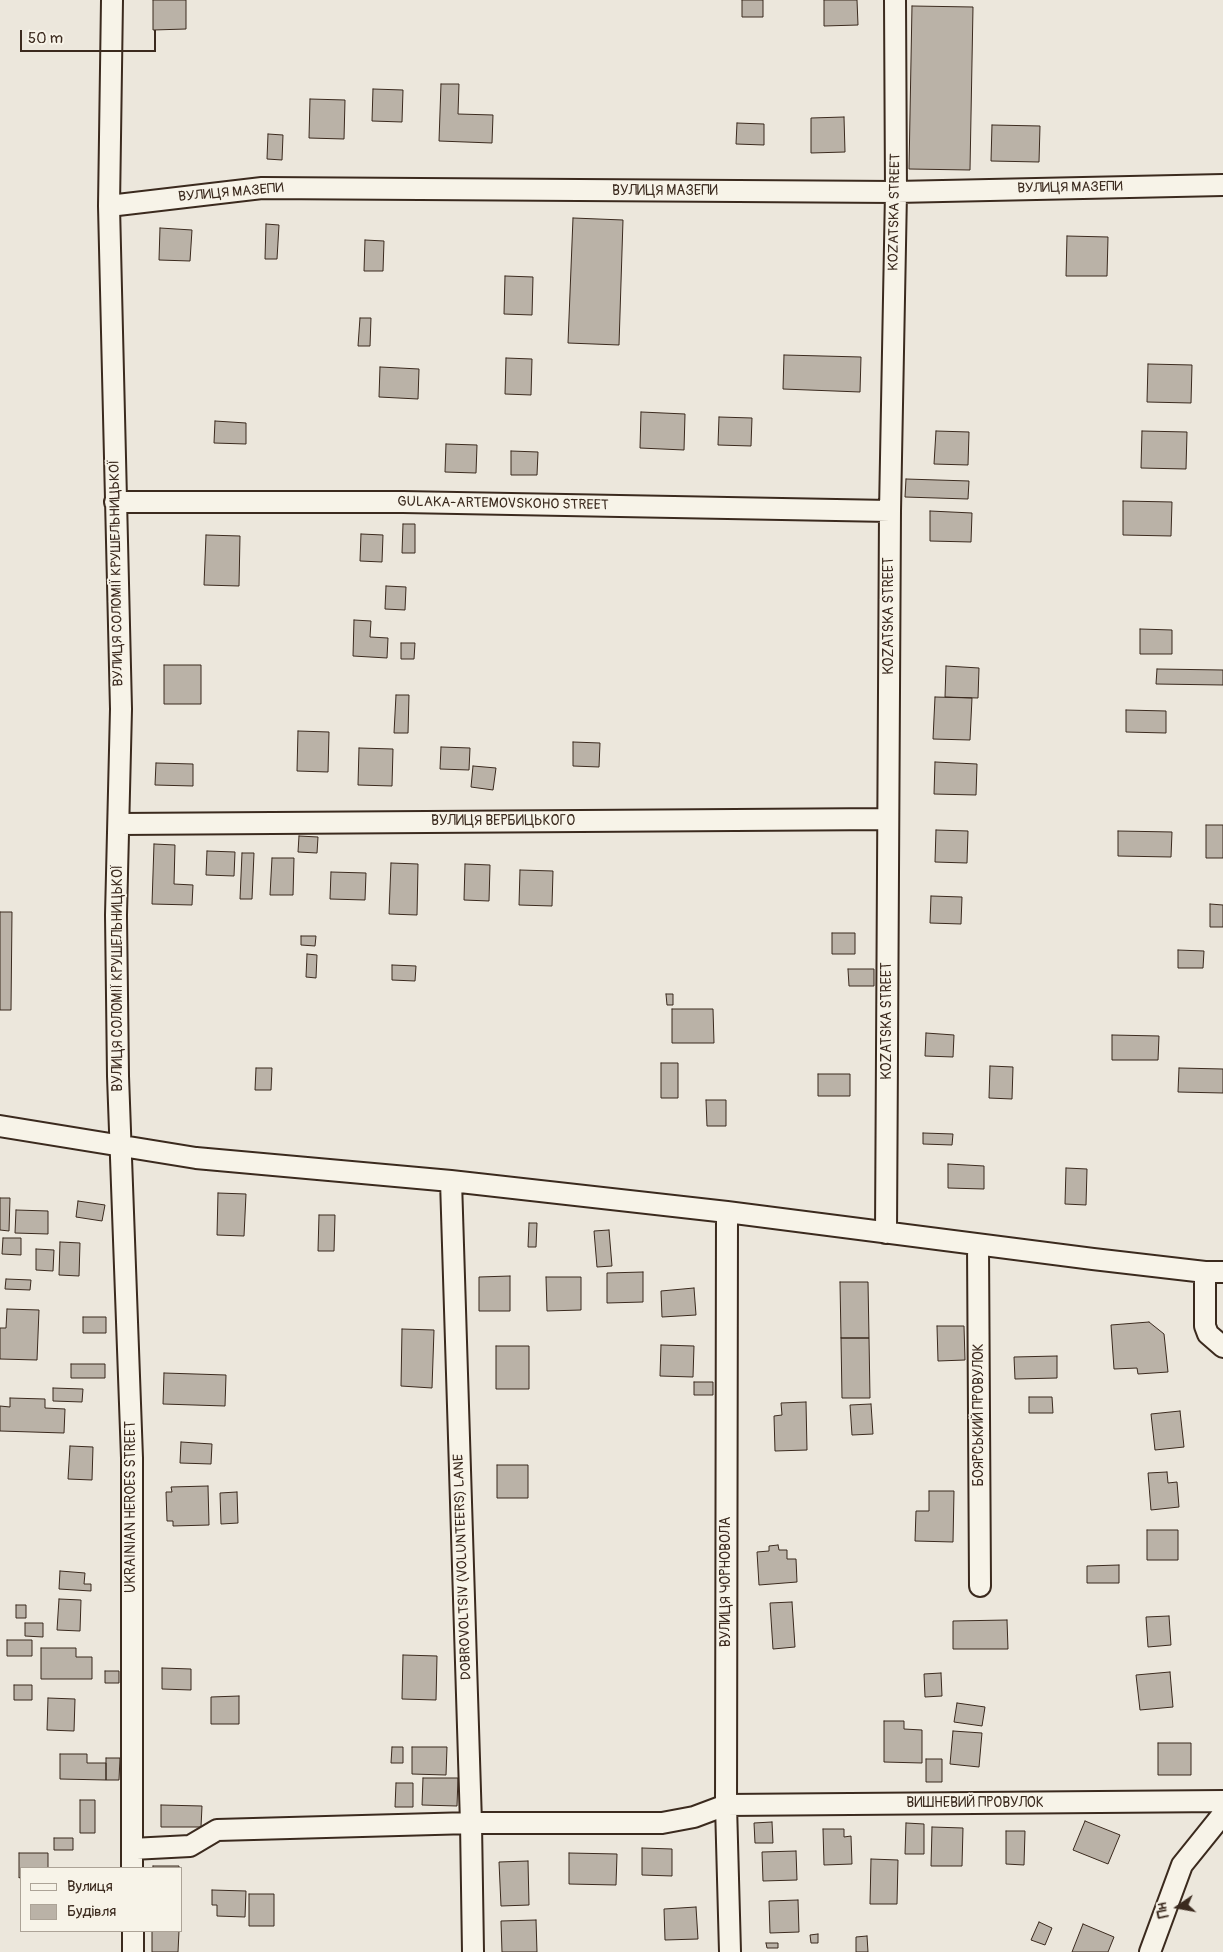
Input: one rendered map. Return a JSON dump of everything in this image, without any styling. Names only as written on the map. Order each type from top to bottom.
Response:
[{"type":"street","name":"ВУЛИЦЯ СОЛОМІЇ КРУШЕЛЬНИЦЬКОЇ","points":[[112,0],[109,206],[121,709],[116,915],[121,1146]]},
{"type":"street","name":"KOZATSKA STREET","points":[[886,1233],[890,511],[896,192],[895,0]]},
{"type":"street","name":"ВУЛИЦЯ МАЗЕПИ","points":[[109,206],[262,188],[896,192],[1223,185]]},
{"type":"street","name":"GULAKA-ARTEMOVSKOHO STREET","points":[[116,502],[404,502],[890,511]]},
{"type":"street","name":"ВУЛИЦЯ ВЕРБИЦЬКОГО","points":[[119,824],[888,819]]},
{"type":"street","points":[[0,1126],[196,1158],[451,1181],[727,1212],[978,1245],[1214,1272],[1205,1326],[1208,1334],[1223,1347]]},
{"type":"street","name":"UKRAINIAN HEROES STREET","points":[[121,1146],[132,1458],[132,1859]]},
{"type":"street","name":"DOBROVOLTSIV (VOLUNTEERS) LANE","points":[[451,1181],[471,1823],[473,1952]]},
{"type":"street","name":"ВУЛИЦЯ ЧОРНОВОЛА","points":[[727,1212],[726,1805],[730,1952]]},
{"type":"street","name":"БОЯРСЬКИЙ ПРОВУЛОК","points":[[978,1245],[980,1586]]},
{"type":"street","name":"ВИШНЕВИЙ ПРОВУЛОК","points":[[726,1805],[1223,1801]]},
{"type":"street","points":[[132,1859],[190,1846],[217,1830],[471,1823],[662,1823],[694,1817],[726,1805]]},
{"type":"street","points":[[1150,1952],[1182,1865],[1223,1814]]},
{"type":"street","points":[[133,1932],[133,1952]]},
{"type":"building","points":[[153,0],[186,0],[186,29],[153,30]]},
{"type":"building","points":[[742,0],[763,0],[763,17],[742,17]]},
{"type":"building","points":[[824,0],[857,0],[858,25],[824,26]]},
{"type":"building","points":[[912,6],[973,7],[970,170],[909,169]]},
{"type":"building","points":[[441,84],[459,84],[458,114],[493,115],[492,143],[439,141]]},
{"type":"building","points":[[373,89],[403,90],[402,122],[372,121]]},
{"type":"building","points":[[310,99],[345,100],[344,139],[309,138]]},
{"type":"building","points":[[844,117],[845,152],[811,153],[811,118]]},
{"type":"building","points":[[737,123],[764,124],[764,145],[736,144]]},
{"type":"building","points":[[992,125],[1040,126],[1039,162],[991,161]]},
{"type":"building","points":[[268,134],[283,135],[282,160],[267,159]]},
{"type":"building","points":[[573,218],[623,220],[619,345],[568,343]]},
{"type":"building","points":[[266,224],[279,225],[277,259],[265,259]]},
{"type":"building","points":[[160,228],[192,230],[190,261],[159,260]]},
{"type":"building","points":[[1067,236],[1108,237],[1107,276],[1066,276]]},
{"type":"building","points":[[365,240],[384,241],[383,271],[364,271]]},
{"type":"building","points":[[505,276],[533,277],[532,315],[504,314]]},
{"type":"building","points":[[360,318],[371,318],[370,346],[358,346]]},
{"type":"building","points":[[784,355],[861,357],[860,392],[783,389]]},
{"type":"building","points":[[506,358],[532,359],[531,395],[505,394]]},
{"type":"building","points":[[1148,364],[1192,365],[1191,403],[1147,402]]},
{"type":"building","points":[[380,367],[419,369],[418,399],[379,397]]},
{"type":"building","points":[[641,412],[685,414],[684,450],[640,448]]},
{"type":"building","points":[[719,417],[752,418],[751,446],[718,445]]},
{"type":"building","points":[[215,421],[246,423],[246,444],[214,443]]},
{"type":"building","points":[[936,431],[969,432],[968,465],[934,464]]},
{"type":"building","points":[[1142,431],[1187,432],[1186,469],[1141,468]]},
{"type":"building","points":[[446,444],[477,445],[476,473],[445,472]]},
{"type":"building","points":[[511,451],[538,452],[537,475],[511,475]]},
{"type":"building","points":[[906,479],[969,481],[968,499],[905,497]]},
{"type":"building","points":[[1123,501],[1172,502],[1171,536],[1123,535]]},
{"type":"building","points":[[930,511],[972,513],[971,542],[930,541]]},
{"type":"building","points":[[403,524],[415,524],[415,553],[402,553]]},
{"type":"building","points":[[361,534],[383,535],[382,562],[360,561]]},
{"type":"building","points":[[206,535],[240,536],[239,586],[204,585]]},
{"type":"building","points":[[386,586],[406,587],[405,610],[385,609]]},
{"type":"building","points":[[354,620],[371,621],[370,637],[388,638],[387,658],[353,656]]},
{"type":"building","points":[[1140,629],[1172,630],[1172,654],[1140,654]]},
{"type":"building","points":[[401,643],[415,643],[414,659],[401,659]]},
{"type":"building","points":[[164,665],[201,665],[201,704],[164,704]]},
{"type":"building","points":[[946,666],[979,668],[978,698],[945,697]]},
{"type":"building","points":[[1157,669],[1223,670],[1223,685],[1156,684]]},
{"type":"building","points":[[396,695],[409,695],[408,733],[394,733]]},
{"type":"building","points":[[935,697],[972,698],[970,740],[933,739]]},
{"type":"building","points":[[1126,710],[1166,711],[1166,733],[1126,732]]},
{"type":"building","points":[[298,731],[329,732],[328,772],[297,771]]},
{"type":"building","points":[[573,742],[600,743],[599,767],[573,766]]},
{"type":"building","points":[[441,747],[470,748],[469,770],[440,769]]},
{"type":"building","points":[[359,748],[393,749],[392,786],[358,785]]},
{"type":"building","points":[[935,762],[977,764],[976,795],[934,794]]},
{"type":"building","points":[[156,763],[193,764],[193,786],[155,785]]},
{"type":"building","points":[[473,766],[496,768],[493,790],[471,787]]},
{"type":"building","points":[[1206,825],[1223,825],[1223,858],[1206,858]]},
{"type":"building","points":[[936,830],[968,831],[967,863],[935,862]]},
{"type":"building","points":[[1118,831],[1172,832],[1171,857],[1118,856]]},
{"type":"building","points":[[299,836],[318,837],[317,853],[298,852]]},
{"type":"building","points":[[154,844],[175,845],[174,884],[193,885],[192,905],[152,904]]},
{"type":"building","points":[[207,851],[235,852],[234,876],[206,875]]},
{"type":"building","points":[[242,853],[254,853],[252,899],[240,899]]},
{"type":"building","points":[[272,858],[294,858],[293,895],[270,895]]},
{"type":"building","points":[[391,863],[418,864],[417,915],[389,914]]},
{"type":"building","points":[[465,864],[490,865],[489,901],[464,900]]},
{"type":"building","points":[[520,870],[553,871],[552,906],[519,905]]},
{"type":"building","points":[[331,872],[366,873],[365,900],[330,899]]},
{"type":"building","points":[[931,896],[962,897],[961,924],[930,923]]},
{"type":"building","points":[[1210,904],[1223,905],[1223,927],[1210,927]]},
{"type":"building","points":[[0,912],[12,912],[11,1010],[0,1010]]},
{"type":"building","points":[[832,933],[855,933],[855,954],[832,954]]},
{"type":"building","points":[[301,936],[316,936],[315,946],[301,945]]},
{"type":"building","points":[[1178,950],[1204,951],[1203,968],[1178,968]]},
{"type":"building","points":[[307,954],[317,955],[316,978],[306,977]]},
{"type":"building","points":[[392,965],[416,966],[415,981],[392,980]]},
{"type":"building","points":[[848,969],[874,969],[874,986],[849,986]]},
{"type":"building","points":[[666,994],[673,994],[673,1005],[667,1005]]},
{"type":"building","points":[[672,1009],[713,1009],[714,1043],[672,1043]]},
{"type":"building","points":[[926,1033],[954,1035],[953,1057],[925,1056]]},
{"type":"building","points":[[1112,1035],[1159,1036],[1158,1060],[1112,1060]]},
{"type":"building","points":[[661,1063],[678,1063],[678,1098],[661,1098]]},
{"type":"building","points":[[990,1066],[1013,1067],[1012,1099],[989,1098]]},
{"type":"building","points":[[256,1068],[272,1068],[271,1090],[255,1090]]},
{"type":"building","points":[[1179,1068],[1223,1069],[1223,1093],[1178,1092]]},
{"type":"building","points":[[818,1074],[850,1074],[850,1096],[818,1096]]},
{"type":"building","points":[[706,1100],[726,1100],[726,1126],[707,1126]]},
{"type":"building","points":[[923,1133],[953,1134],[952,1145],[923,1144]]},
{"type":"building","points":[[948,1164],[984,1166],[984,1189],[948,1188]]},
{"type":"building","points":[[1066,1168],[1087,1169],[1086,1205],[1065,1204]]},
{"type":"building","points":[[218,1193],[246,1194],[244,1236],[217,1235]]},
{"type":"building","points":[[0,1198],[10,1198],[9,1231],[0,1230]]},
{"type":"building","points":[[78,1201],[105,1205],[102,1221],[76,1217]]},
{"type":"building","points":[[16,1210],[48,1211],[48,1234],[15,1233]]},
{"type":"building","points":[[319,1215],[335,1215],[334,1251],[318,1251]]},
{"type":"building","points":[[529,1223],[537,1223],[536,1247],[528,1247]]},
{"type":"building","points":[[609,1230],[612,1266],[597,1267],[594,1231]]},
{"type":"building","points":[[3,1238],[21,1238],[21,1255],[2,1254]]},
{"type":"building","points":[[60,1242],[80,1243],[79,1276],[59,1275]]},
{"type":"building","points":[[36,1249],[54,1250],[53,1271],[36,1270]]},
{"type":"building","points":[[643,1272],[643,1302],[607,1303],[607,1273]]},
{"type":"building","points":[[510,1276],[510,1311],[479,1311],[479,1277]]},
{"type":"building","points":[[546,1277],[581,1277],[581,1310],[547,1311]]},
{"type":"building","points":[[6,1279],[31,1280],[30,1290],[5,1289]]},
{"type":"building","points":[[840,1282],[868,1282],[869,1338],[841,1338]]},
{"type":"building","points":[[694,1288],[696,1315],[662,1317],[661,1291]]},
{"type":"building","points":[[7,1309],[39,1310],[37,1360],[0,1359],[0,1328],[6,1328]]},
{"type":"building","points":[[83,1317],[106,1317],[106,1333],[83,1333]]},
{"type":"building","points":[[1149,1322],[1164,1334],[1168,1372],[1138,1374],[1137,1368],[1114,1369],[1111,1325]]},
{"type":"building","points":[[937,1326],[964,1326],[965,1360],[938,1361]]},
{"type":"building","points":[[402,1329],[434,1330],[432,1388],[401,1386]]},
{"type":"building","points":[[841,1338],[869,1338],[870,1398],[842,1398]]},
{"type":"building","points":[[661,1345],[694,1346],[693,1377],[660,1376]]},
{"type":"building","points":[[496,1346],[529,1346],[529,1389],[496,1389]]},
{"type":"building","points":[[1057,1356],[1057,1378],[1015,1379],[1014,1357]]},
{"type":"building","points":[[71,1364],[105,1364],[105,1378],[71,1378]]},
{"type":"building","points":[[164,1373],[226,1375],[225,1406],[163,1404]]},
{"type":"building","points":[[694,1382],[713,1382],[713,1395],[694,1395]]},
{"type":"building","points":[[53,1388],[83,1389],[82,1402],[53,1401]]},
{"type":"building","points":[[1029,1397],[1052,1397],[1053,1413],[1029,1413]]},
{"type":"building","points":[[10,1398],[45,1399],[45,1408],[65,1409],[64,1433],[0,1431],[0,1406],[10,1407]]},
{"type":"building","points":[[806,1402],[807,1450],[775,1451],[774,1416],[782,1415],[781,1403]]},
{"type":"building","points":[[871,1404],[873,1434],[852,1435],[850,1405]]},
{"type":"building","points":[[1180,1411],[1184,1447],[1155,1450],[1151,1414]]},
{"type":"building","points":[[181,1442],[212,1444],[211,1464],[180,1463]]},
{"type":"building","points":[[70,1446],[93,1447],[92,1480],[68,1479]]},
{"type":"building","points":[[497,1465],[528,1465],[528,1498],[497,1498]]},
{"type":"building","points":[[1167,1472],[1168,1483],[1177,1482],[1179,1507],[1151,1510],[1148,1473]]},
{"type":"building","points":[[208,1486],[209,1525],[173,1526],[173,1521],[167,1521],[166,1492],[172,1492],[171,1487]]},
{"type":"building","points":[[929,1491],[954,1491],[953,1542],[915,1541],[916,1511],[929,1511]]},
{"type":"building","points":[[237,1492],[238,1523],[221,1524],[220,1493]]},
{"type":"building","points":[[1147,1530],[1178,1530],[1178,1560],[1147,1560]]},
{"type":"building","points":[[778,1545],[779,1550],[787,1550],[787,1559],[796,1559],[797,1582],[759,1585],[757,1552],[769,1551],[769,1546]]},
{"type":"building","points":[[1119,1565],[1119,1583],[1087,1583],[1087,1566]]},
{"type":"building","points":[[60,1571],[85,1573],[84,1584],[91,1584],[91,1591],[59,1589]]},
{"type":"building","points":[[59,1599],[81,1600],[80,1631],[57,1630]]},
{"type":"building","points":[[792,1602],[795,1647],[773,1649],[770,1603]]},
{"type":"building","points":[[16,1605],[26,1605],[26,1618],[16,1618]]},
{"type":"building","points":[[1169,1616],[1171,1645],[1148,1647],[1146,1617]]},
{"type":"building","points":[[1007,1620],[1008,1649],[953,1649],[953,1621]]},
{"type":"building","points":[[25,1623],[43,1623],[43,1637],[25,1636]]},
{"type":"building","points":[[7,1640],[32,1640],[32,1656],[7,1656]]},
{"type":"building","points":[[41,1648],[76,1648],[76,1657],[92,1657],[92,1679],[41,1679]]},
{"type":"building","points":[[403,1655],[437,1656],[436,1700],[402,1699]]},
{"type":"building","points":[[162,1668],[191,1669],[191,1690],[162,1689]]},
{"type":"building","points":[[105,1671],[119,1671],[119,1683],[105,1683]]},
{"type":"building","points":[[1170,1672],[1173,1707],[1140,1710],[1136,1675]]},
{"type":"building","points":[[941,1673],[942,1696],[925,1697],[924,1674]]},
{"type":"building","points":[[14,1685],[32,1685],[32,1700],[14,1700]]},
{"type":"building","points":[[239,1696],[239,1724],[211,1724],[211,1697]]},
{"type":"building","points":[[48,1698],[75,1699],[74,1731],[47,1730]]},
{"type":"building","points":[[957,1703],[985,1707],[982,1726],[954,1722]]},
{"type":"building","points":[[884,1721],[904,1721],[904,1729],[922,1730],[922,1763],[884,1762]]},
{"type":"building","points":[[953,1731],[982,1733],[979,1767],[950,1764]]},
{"type":"building","points":[[1158,1743],[1191,1743],[1191,1775],[1158,1775]]},
{"type":"building","points":[[392,1747],[403,1747],[403,1763],[391,1763]]},
{"type":"building","points":[[412,1747],[447,1747],[446,1775],[412,1774]]},
{"type":"building","points":[[60,1754],[87,1754],[87,1763],[106,1763],[106,1780],[60,1779]]},
{"type":"building","points":[[106,1758],[120,1758],[119,1780],[106,1780]]},
{"type":"building","points":[[926,1759],[942,1759],[942,1782],[926,1782]]},
{"type":"building","points":[[423,1778],[458,1778],[457,1806],[422,1805]]},
{"type":"building","points":[[396,1783],[413,1783],[413,1807],[395,1807]]},
{"type":"building","points":[[80,1800],[95,1800],[95,1833],[80,1833]]},
{"type":"building","points":[[161,1805],[202,1806],[201,1827],[161,1827]]},
{"type":"building","points":[[1085,1821],[1120,1835],[1108,1864],[1073,1850]]},
{"type":"building","points":[[772,1822],[773,1843],[755,1843],[754,1823]]},
{"type":"building","points":[[906,1823],[924,1824],[924,1854],[905,1854]]},
{"type":"building","points":[[932,1827],[963,1828],[962,1866],[931,1866]]},
{"type":"building","points":[[823,1829],[844,1829],[844,1837],[851,1836],[852,1864],[824,1865]]},
{"type":"building","points":[[1006,1831],[1025,1831],[1024,1865],[1006,1864]]},
{"type":"building","points":[[54,1838],[73,1838],[73,1850],[54,1850]]},
{"type":"building","points":[[642,1848],[672,1849],[672,1876],[642,1875]]},
{"type":"building","points":[[796,1851],[797,1880],[763,1881],[762,1852]]},
{"type":"building","points":[[19,1853],[48,1853],[48,1867],[20,1867],[19,1878]]},
{"type":"building","points":[[569,1853],[617,1854],[616,1885],[569,1884]]},
{"type":"building","points":[[871,1859],[898,1860],[897,1904],[870,1904]]},
{"type":"building","points":[[528,1861],[529,1905],[501,1906],[499,1862]]},
{"type":"building","points":[[153,1866],[179,1866],[179,1867]]},
{"type":"building","points":[[212,1890],[246,1891],[245,1917],[217,1916],[217,1905],[212,1905]]},
{"type":"building","points":[[249,1894],[274,1894],[274,1926],[249,1926]]},
{"type":"building","points":[[798,1900],[799,1932],[770,1933],[769,1901]]},
{"type":"building","points":[[696,1907],[698,1939],[665,1940],[664,1909]]},
{"type":"building","points":[[536,1920],[537,1952],[502,1952],[501,1921]]},
{"type":"building","points":[[1039,1922],[1052,1928],[1045,1945],[1031,1940]]},
{"type":"building","points":[[1083,1924],[1114,1937],[1108,1952],[1072,1952]]},
{"type":"building","points":[[152,1932],[179,1932],[178,1952],[152,1952]]},
{"type":"building","points":[[818,1934],[818,1943],[811,1943],[810,1935]]},
{"type":"building","points":[[867,1936],[868,1952],[856,1952],[856,1937]]},
{"type":"building","points":[[766,1943],[778,1943],[778,1948],[767,1948]]}]
